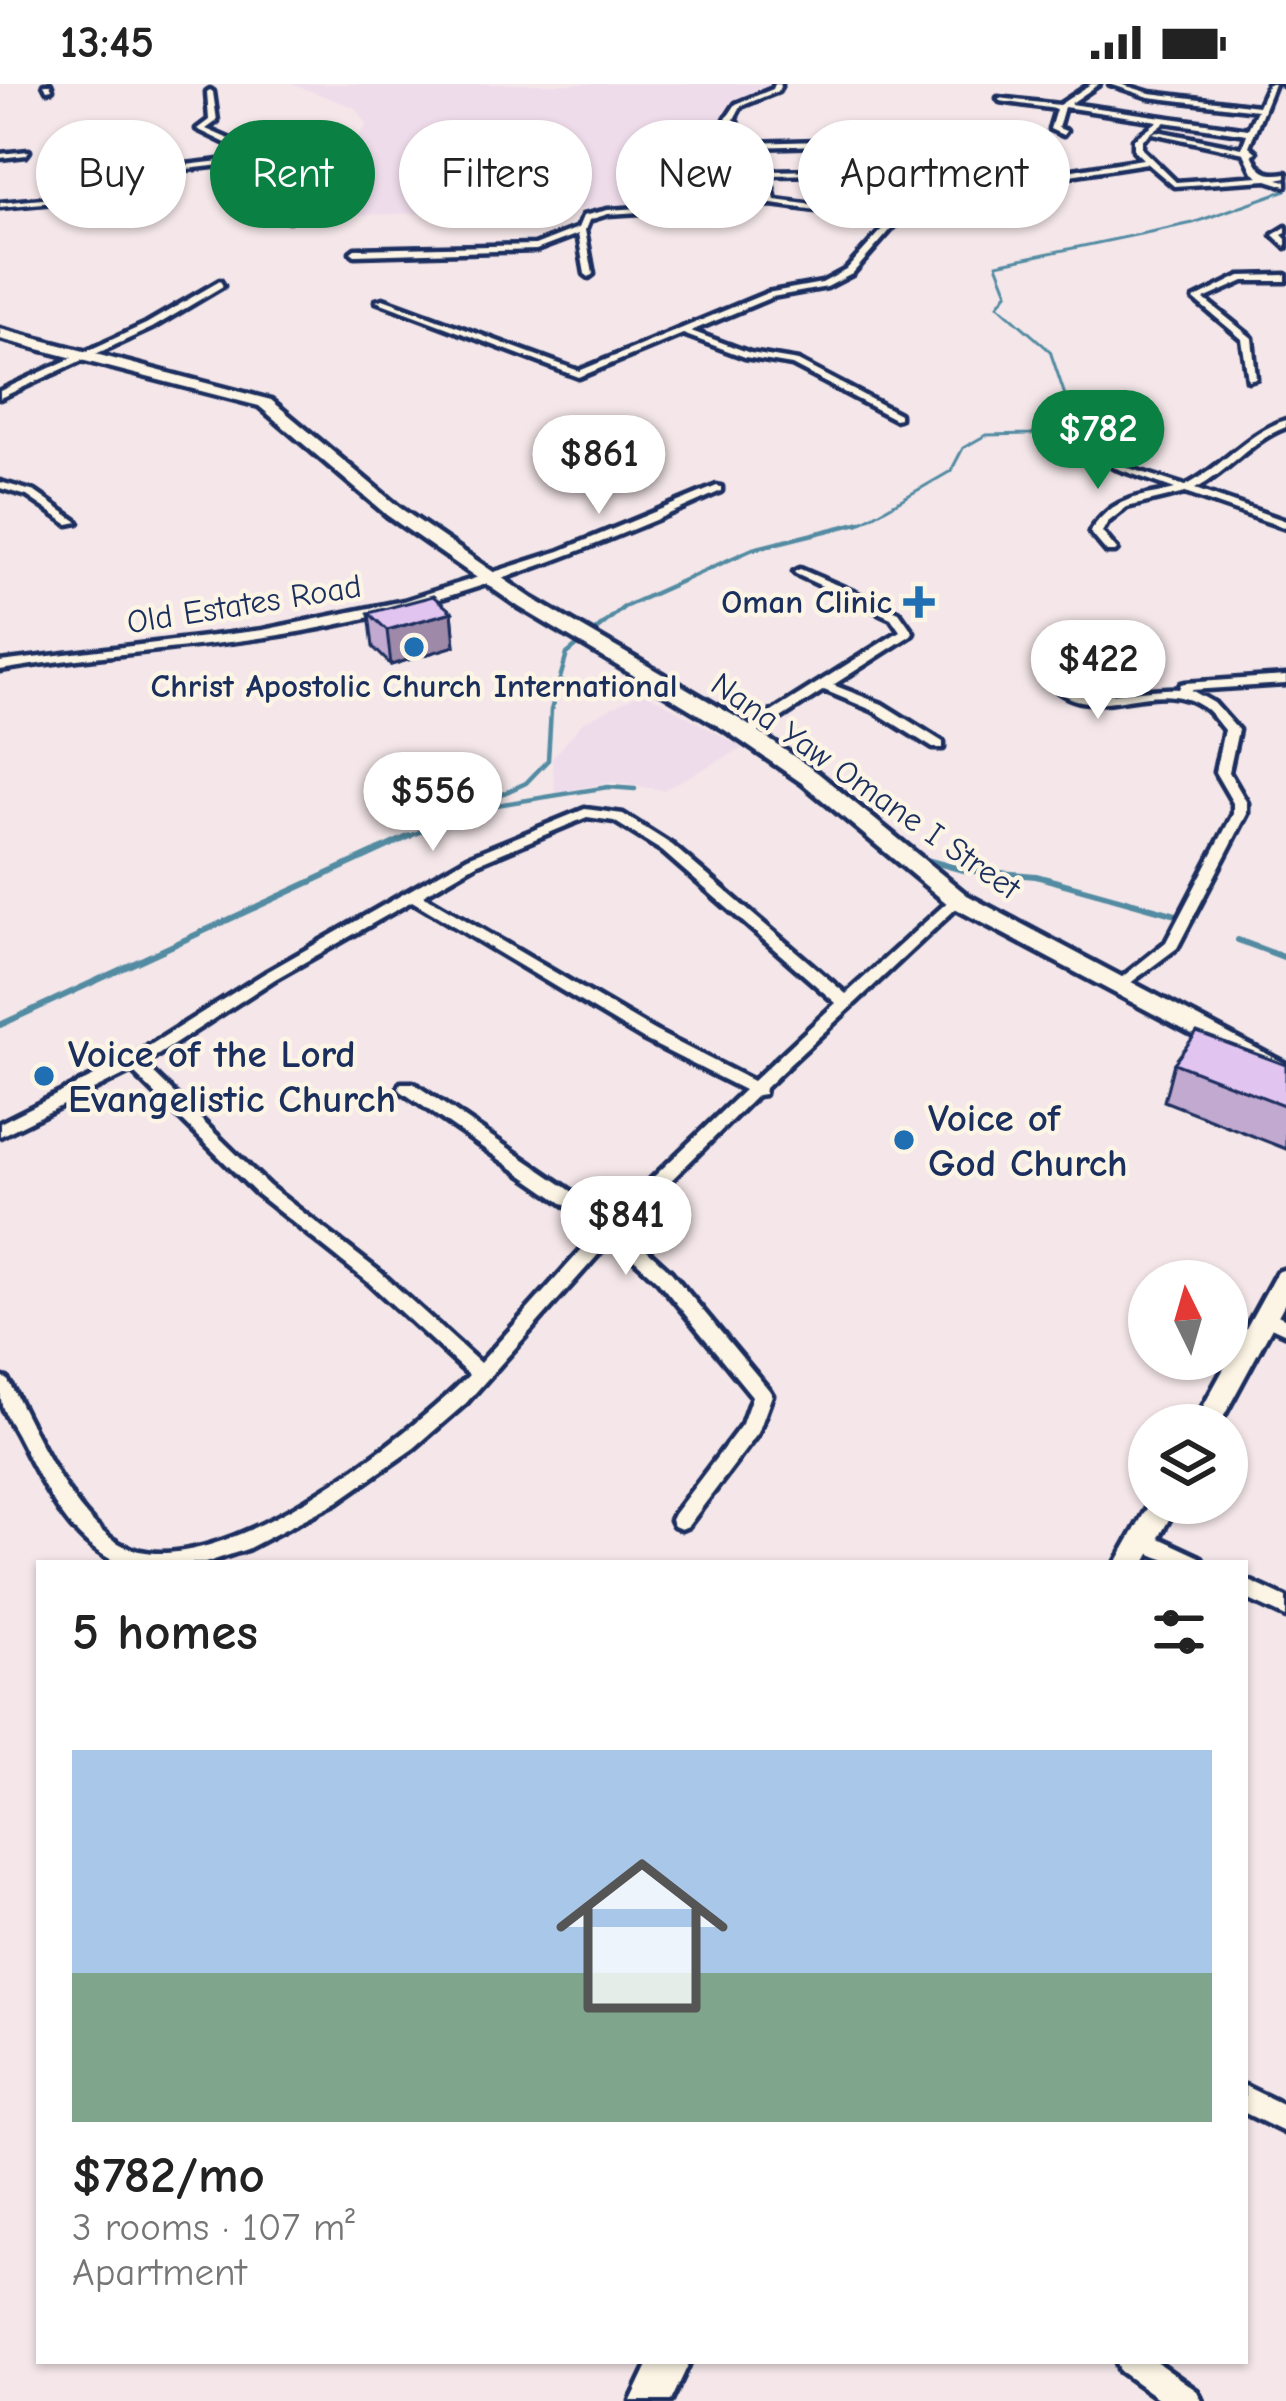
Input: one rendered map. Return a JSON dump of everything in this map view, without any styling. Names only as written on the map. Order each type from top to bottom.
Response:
[{"type":"main road","points":[[0,334],[265,404],[394,512],[493,581]]},
{"type":"main road","name":"Nana Yaw Omane I Street","points":[[493,581],[810,778],[958,900],[1286,1075]]},
{"type":"street","points":[[732,120],[731,111],[778,84]]},
{"type":"street","points":[[1057,120],[1061,106],[1096,84]]},
{"type":"street","points":[[1113,84],[1149,95],[1261,108]]},
{"type":"street","points":[[1270,84],[1245,146],[1252,152],[1256,172],[1286,184]]},
{"type":"street","points":[[210,92],[213,120]]},
{"type":"street","points":[[1000,99],[1251,132]]},
{"type":"street","points":[[1162,122],[1138,139],[1145,161],[1180,186],[1286,175]]},
{"type":"street","points":[[1148,131],[1252,152]]},
{"type":"street","points":[[0,156],[26,153]]},
{"type":"street","points":[[1070,171],[1145,161]]},
{"type":"street","points":[[0,205],[75,198],[109,188],[110,177],[210,165]]},
{"type":"street","points":[[589,274],[581,230],[586,218],[616,212]]},
{"type":"street","points":[[380,301],[568,374],[590,372],[770,295],[812,288],[849,272],[891,228]]},
{"type":"street","points":[[1286,229],[1277,235],[1286,244]]},
{"type":"street","points":[[355,252],[536,247],[581,230]]},
{"type":"street","points":[[1251,379],[1247,338],[1198,299],[1243,278],[1286,278]]},
{"type":"street","points":[[0,395],[149,326],[220,284]]},
{"type":"street","points":[[687,333],[748,355],[795,363],[895,416]]},
{"type":"street","points":[[1111,550],[1096,532],[1103,517],[1147,494],[1185,489],[1262,433],[1286,423]]},
{"type":"street","points":[[1117,466],[1286,525]]},
{"type":"street","points":[[0,485],[31,494],[72,522]]},
{"type":"street","name":"Old Estates Road","points":[[0,666],[306,627],[493,581],[597,544],[717,489]]},
{"type":"street","points":[[746,735],[827,687],[899,638],[908,625],[800,572]]},
{"type":"street","points":[[1052,679],[1062,693],[1078,699],[1122,699],[1152,688],[1185,692],[1231,730],[1222,772],[1240,803],[1240,814],[1172,945],[1121,985]]},
{"type":"street","points":[[1185,692],[1185,687],[1218,681],[1286,680]]},
{"type":"street","points":[[827,687],[877,707],[938,745]]},
{"type":"street","points":[[0,1130],[134,1063],[270,976],[473,860],[585,813],[618,817],[667,848],[845,1002]]},
{"type":"street","points":[[413,896],[649,1035],[758,1090]]},
{"type":"street","points":[[0,1384],[75,1515],[119,1554],[166,1559],[223,1552],[340,1492],[436,1419],[612,1228],[845,1002],[958,900]]},
{"type":"street","points":[[134,1063],[263,1190],[374,1276],[480,1374]]},
{"type":"street","points":[[407,1088],[612,1228],[664,1276],[762,1395],[751,1427],[681,1520]]},
{"type":"street","points":[[1220,1404],[1276,1322],[1286,1278]]},
{"type":"street","points":[[1152,1524],[1137,1551],[1178,1560]]},
{"type":"street","points":[[1248,1589],[1286,1608]]},
{"type":"street","points":[[1248,2101],[1286,2120]]},
{"type":"street","points":[[650,2401],[669,2364]]},
{"type":"street","points":[[1134,2364],[1187,2401]]},
{"type":"shaded area","points":[[292,84],[773,84],[770,91],[732,106],[725,120],[616,120],[616,208],[592,209],[592,120],[399,120],[399,214],[375,214],[375,120],[364,120],[356,108]]},
{"type":"shaded area","points":[[644,692],[743,748],[663,790],[611,782],[555,793],[552,759],[583,722]]},
{"type":"building","points":[[433,596],[452,612],[387,630],[369,613]]},
{"type":"building","points":[[1197,1032],[1286,1065],[1286,1106],[1174,1063]]},
{"type":"waterway","points":[[857,525],[951,471],[963,448],[986,435],[1031,434],[1074,422],[1050,351],[998,305],[1008,292],[997,264],[1193,223],[1286,190]]},
{"type":"waterway","points":[[404,839],[526,783],[548,760],[551,710],[567,654],[624,607],[753,549],[862,522]]},
{"type":"waterway","points":[[484,807],[608,787],[635,789]]},
{"type":"waterway","points":[[0,1025],[410,836]]},
{"type":"waterway","points":[[919,858],[963,870],[1036,876],[1176,915]]},
{"type":"waterway","points":[[1238,940],[1286,958]]},
{"type":"place","name":"Oman Clinic","points":[[919,602]]},
{"type":"place","name":"Christ Apostolic Church International","points":[[414,647]]},
{"type":"place","name":"Voice of the Lord Evangelistic Church","points":[[44,1076]]},
{"type":"place","name":"Voice of God Church","points":[[904,1140]]}]
